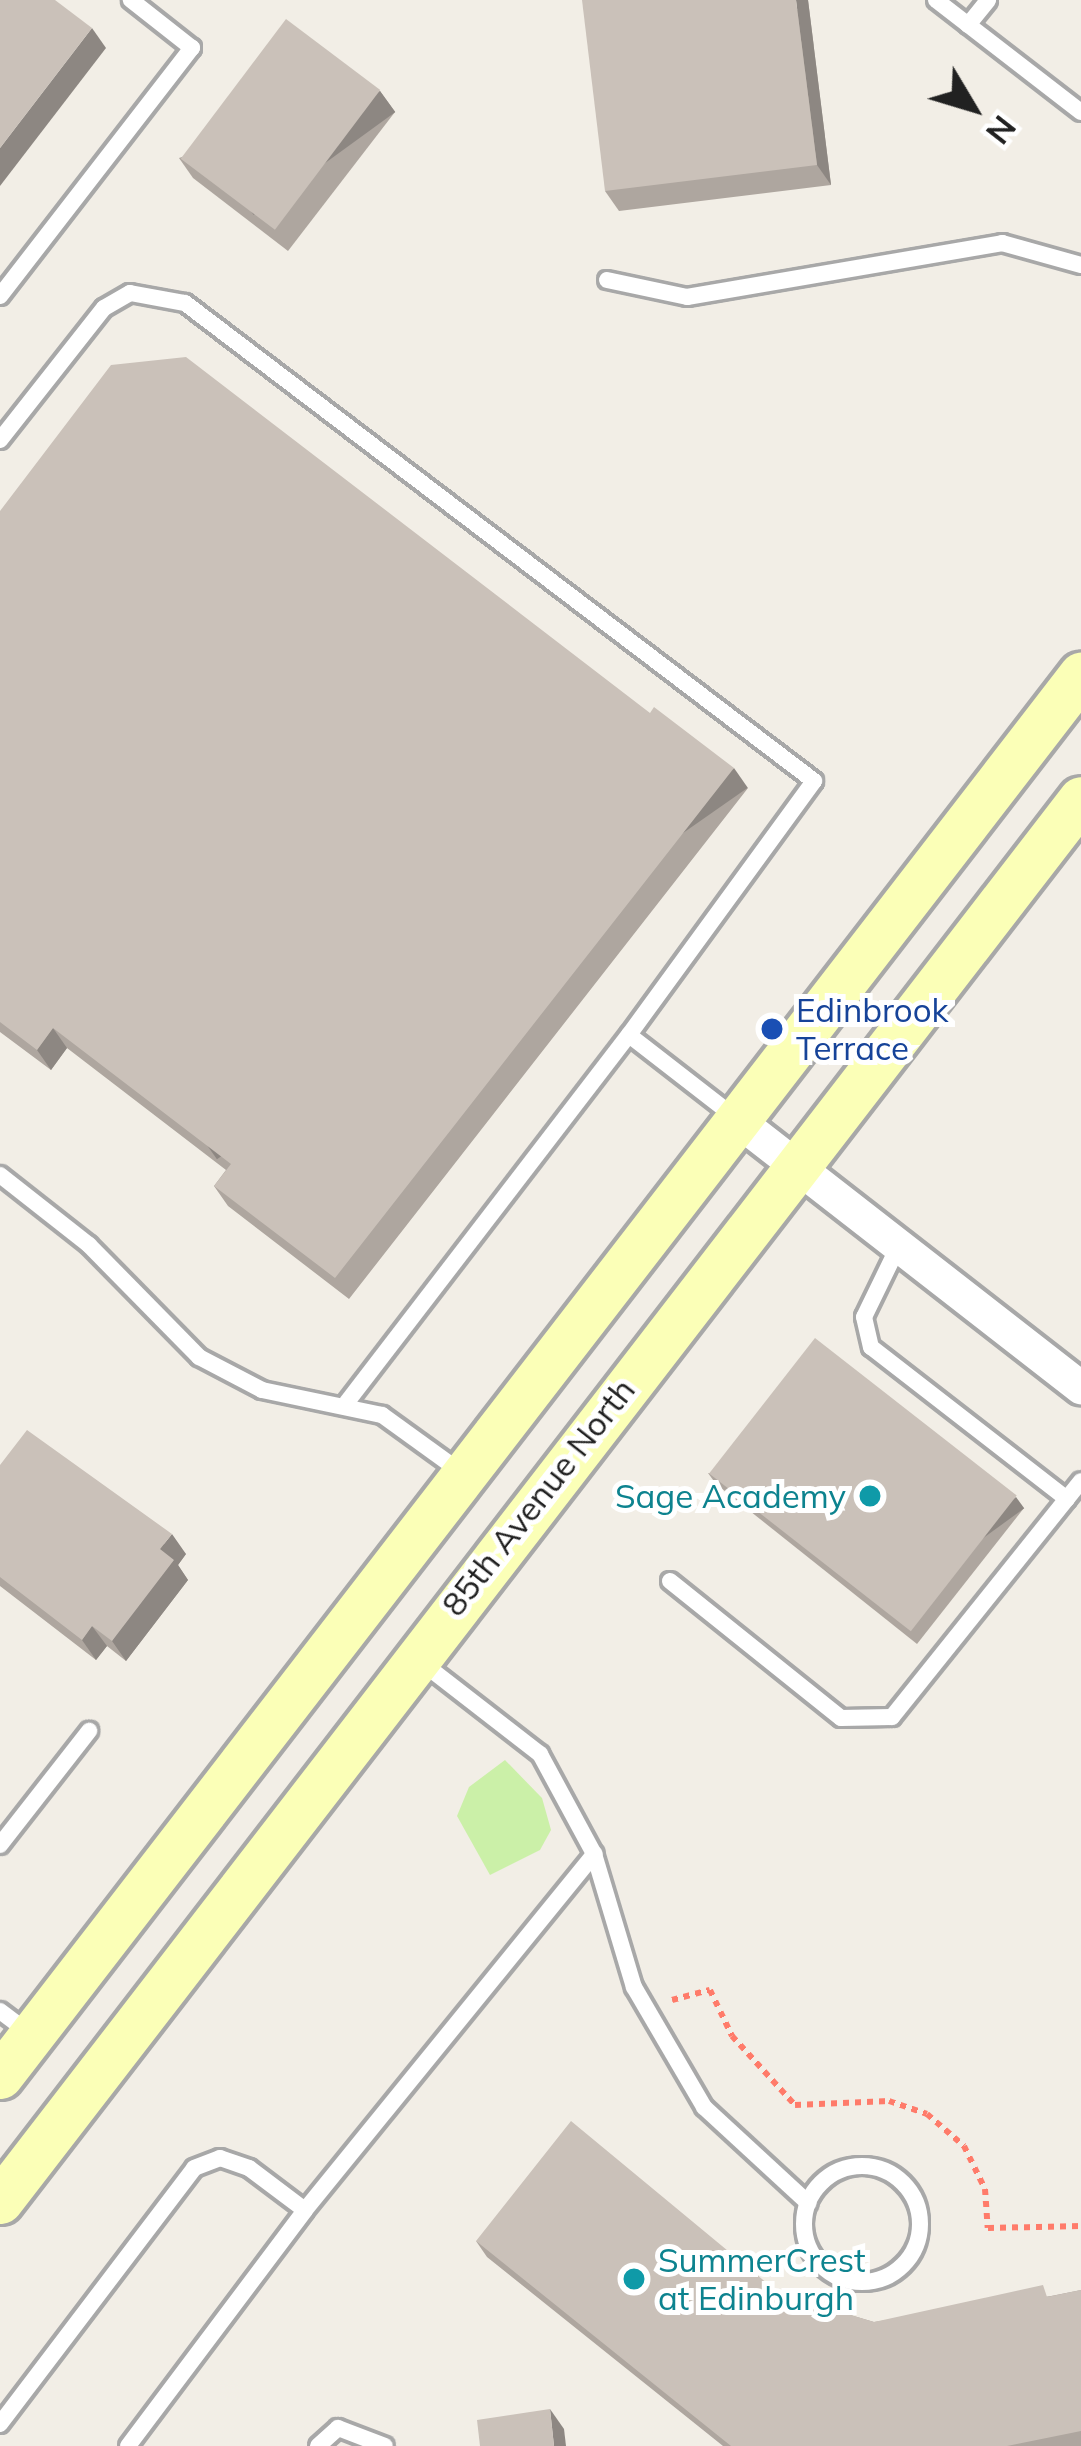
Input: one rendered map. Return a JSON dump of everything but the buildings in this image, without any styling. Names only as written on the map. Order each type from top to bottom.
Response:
[{"type":"main road","points":[[0,2076],[16,2022],[461,1472],[1081,674]]},
{"type":"main road","name":"85th Avenue North","points":[[0,2201],[415,1656],[1081,799]]},
{"type":"street","points":[[736,1119],[1081,1388]]},
{"type":"lane","points":[[0,296],[193,48],[131,0]]},
{"type":"lane","points":[[936,0],[1081,112]]},
{"type":"lane","points":[[968,25],[988,0]]},
{"type":"lane","points":[[607,280],[687,297],[1002,243],[1081,265]]},
{"type":"lane","points":[[0,440],[104,308],[130,292],[185,303],[814,781],[629,1035],[347,1402]]},
{"type":"lane","points":[[629,1035],[736,1119]]},
{"type":"lane","points":[[0,1175],[88,1244],[199,1357],[262,1390],[347,1402],[382,1415],[461,1472]]},
{"type":"lane","points":[[899,1246],[864,1317],[871,1347],[1067,1499]]},
{"type":"lane","points":[[670,1581],[842,1718],[892,1717],[1081,1481]]},
{"type":"lane","points":[[415,1656],[540,1754],[593,1855],[645,2007],[704,2107],[808,2203]]},
{"type":"lane","points":[[0,1845],[89,1731]]},
{"type":"lane","points":[[128,2446],[305,2210],[593,1855]]},
{"type":"lane","points":[[0,2424],[194,2168],[220,2158],[249,2168],[305,2210]]},
{"type":"lane","points":[[849,2167],[886,2170],[914,2196],[914,2251],[886,2277],[847,2280],[815,2258],[806,2241],[808,2203],[849,2167]]},
{"type":"lane","points":[[318,2446],[338,2428],[385,2446]]},
{"type":"path","points":[[645,2007],[710,1990],[732,2036],[795,2104],[890,2102],[927,2114],[964,2146],[985,2189],[988,2228],[1081,2226]]},
{"type":"green space","points":[[505,1760],[542,1798],[551,1830],[540,1850],[490,1875],[457,1816],[469,1787]]},
{"type":"place","name":"Edinbrook Terrace","points":[[772,1029]]},
{"type":"place","name":"Sage Academy","points":[[870,1496]]},
{"type":"place","name":"SummerCrest at Edinburgh","points":[[634,2279]]}]
